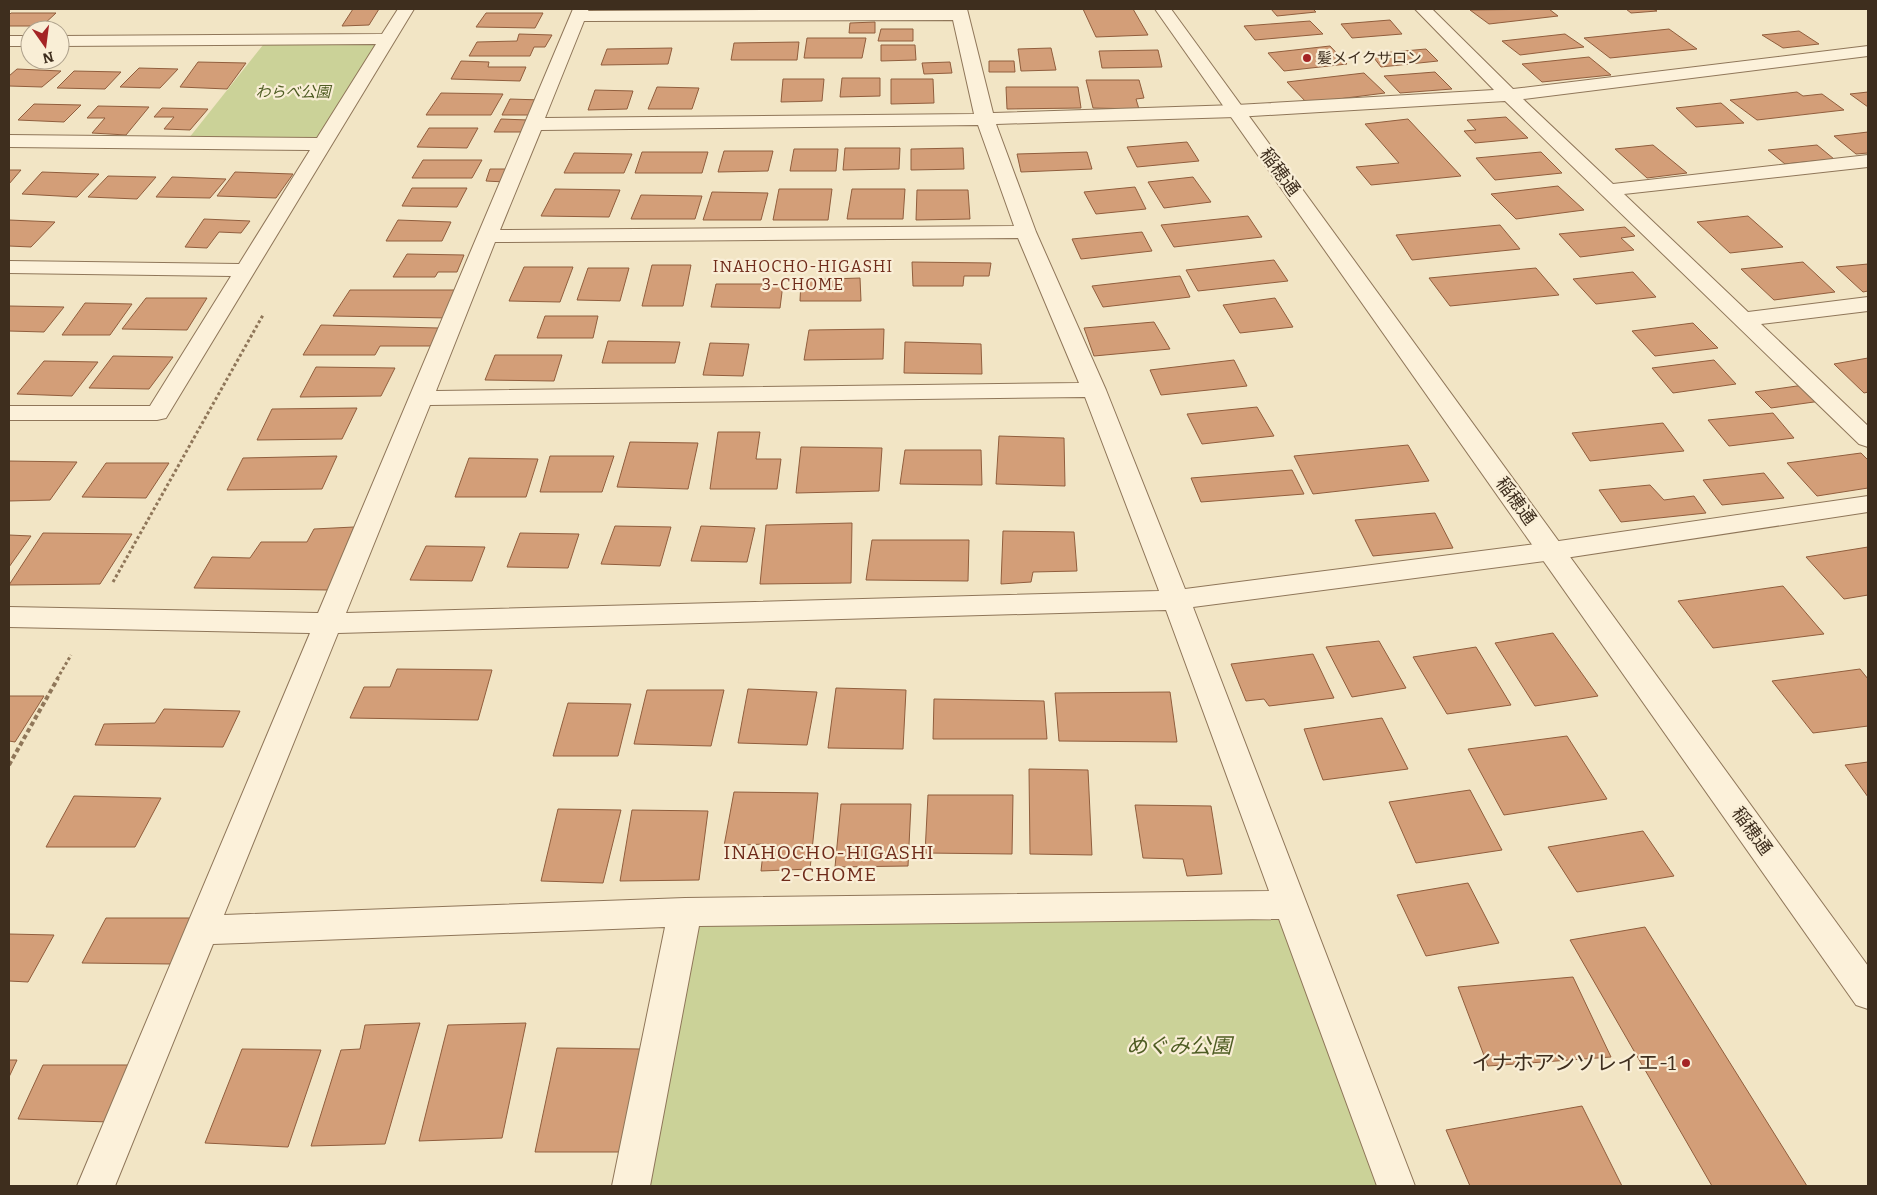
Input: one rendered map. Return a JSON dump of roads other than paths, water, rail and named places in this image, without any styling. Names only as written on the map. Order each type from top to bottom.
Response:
[{"type":"street","points":[[9,413],[157,413],[406,9]]},
{"type":"street","name":"稲穂通","points":[[1163,9],[1868,994]]},
{"type":"street","points":[[1423,9],[1509,95],[1868,439]]},
{"type":"street","points":[[96,1186],[579,12],[960,12],[985,119],[1026,232],[1094,390],[1176,600],[1396,1186]]},
{"type":"street","points":[[70,41],[387,39]]},
{"type":"street","points":[[534,124],[985,119],[1236,111],[1509,95],[1868,51]]},
{"type":"street","points":[[9,141],[323,144]]},
{"type":"street","points":[[1608,190],[1868,161]]},
{"type":"street","points":[[487,236],[1026,232]]},
{"type":"street","points":[[9,267],[245,270]]},
{"type":"street","points":[[1743,320],[1868,304]]},
{"type":"street","points":[[420,398],[1094,390]]},
{"type":"street","points":[[9,617],[328,622],[1176,600],[1552,550],[1868,504]]},
{"type":"street","points":[[201,930],[685,912],[1290,905]]},
{"type":"street","points":[[631,1186],[685,912]]},
{"type":"place","name":"髪メイクサロン","points":[[1307,58]]},
{"type":"place","name":"イナホアンソレイエ-1","points":[[1686,1063]]},
{"type":"district","name":"INAHOCHO-HIGASHI 3-CHOME","points":[[803,275]]},
{"type":"district","name":"INAHOCHO-HIGASHI 2-CHOME","points":[[829,863]]},
{"type":"park label","name":"わらべ公園","points":[[293,92]]},
{"type":"park label","name":"めぐみ公園","points":[[1179,1046]]}]
